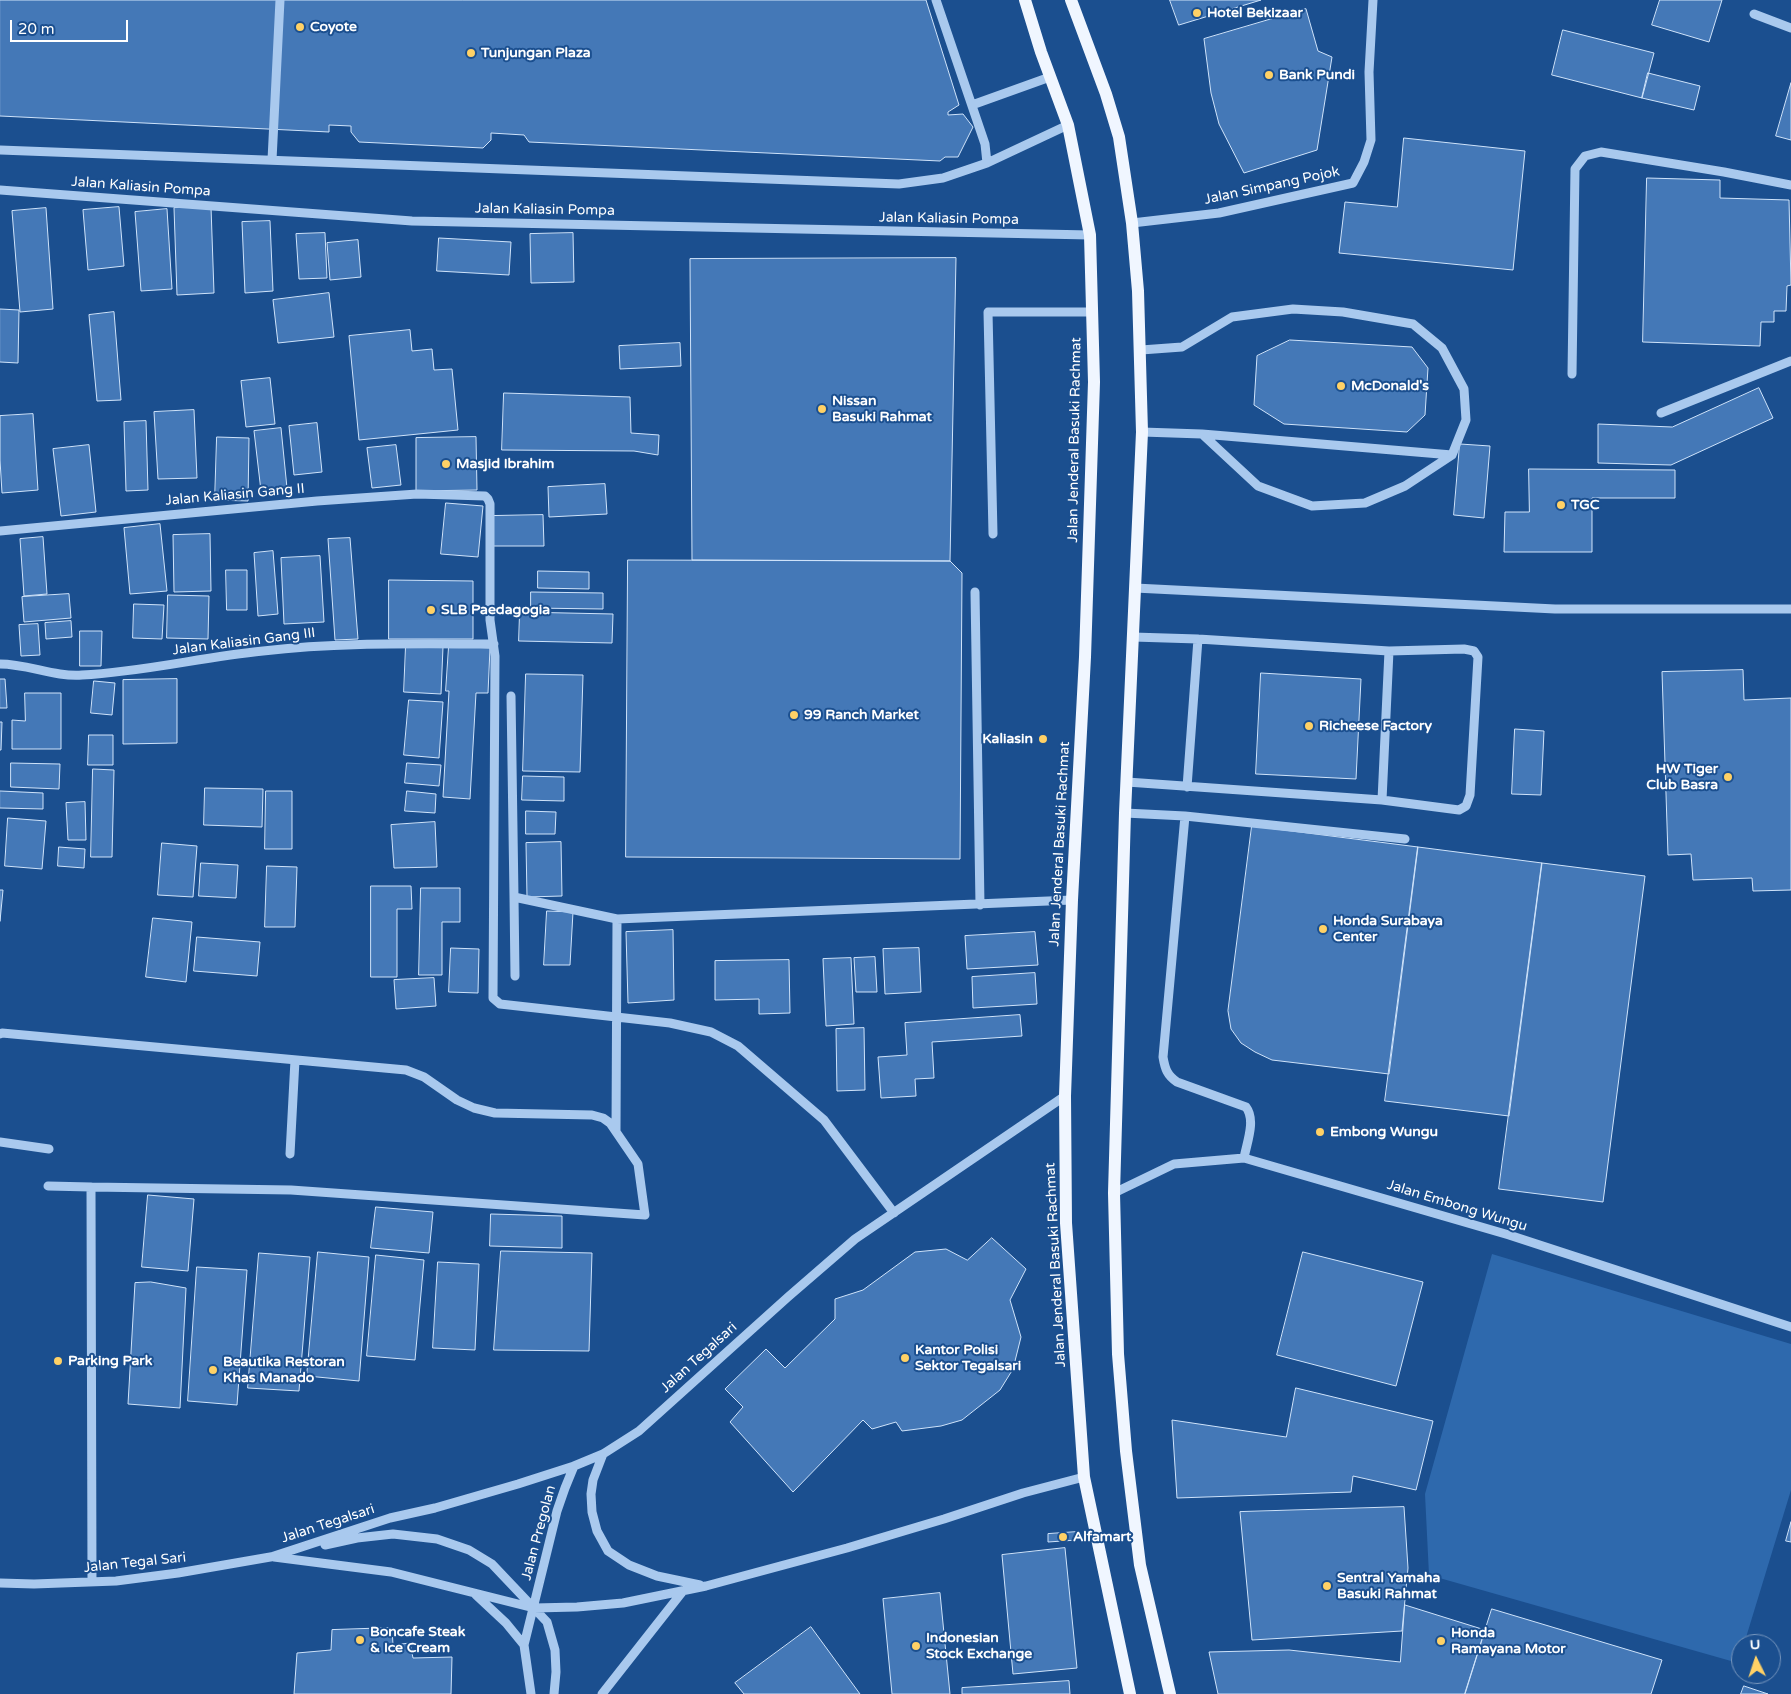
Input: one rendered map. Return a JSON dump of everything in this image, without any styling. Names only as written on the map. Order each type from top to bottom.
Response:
[{"type":"main road","name":"Jalan Jenderal Basuki Rachmat","points":[[1025,0],[1068,125],[1090,236],[1093,402],[1085,657],[1072,900],[1065,1096],[1066,1223],[1084,1477],[1130,1694]]},
{"type":"main road","points":[[1071,0],[1106,94],[1118,137],[1132,223],[1138,291],[1142,432],[1125,812],[1114,1193],[1118,1354],[1126,1451],[1140,1565],[1170,1694]]},
{"type":"street","points":[[272,160],[280,0]]},
{"type":"street","points":[[936,0],[985,144],[987,162]]},
{"type":"street","name":"Jalan Simpang Pojok","points":[[1132,223],[1219,213],[1353,182],[1364,162],[1371,140],[1368,72],[1373,0]]},
{"type":"street","points":[[1754,14],[1791,28]]},
{"type":"street","points":[[972,106],[1050,77]]},
{"type":"street","points":[[0,150],[898,184],[943,178],[987,162],[1068,125]]},
{"type":"street","points":[[1572,374],[1575,169],[1585,156],[1601,152],[1791,185]]},
{"type":"street","name":"Jalan Kaliasin Pompa","points":[[0,190],[412,221],[1090,236]]},
{"type":"street","points":[[1141,350],[1182,347],[1232,318],[1293,309],[1343,312],[1413,324],[1442,348],[1464,389],[1466,420],[1452,455],[1405,486],[1366,503],[1312,506],[1258,486],[1202,434]]},
{"type":"street","points":[[993,534],[988,312],[1091,312]]},
{"type":"street","points":[[1660,413],[1791,361]]},
{"type":"street","points":[[1142,432],[1202,434],[1452,455]]},
{"type":"street","name":"Jalan Kaliasin Gang II","points":[[0,531],[317,501],[417,494],[485,496],[490,504],[490,620],[494,644]]},
{"type":"street","points":[[1135,588],[1555,609],[1791,609]]},
{"type":"street","points":[[975,592],[980,905]]},
{"type":"street","points":[[1127,782],[1382,800],[1458,810],[1466,806],[1470,795],[1478,667],[1478,657],[1474,651],[1464,649],[1390,651],[1198,639],[1133,637]]},
{"type":"street","points":[[1187,787],[1198,639]]},
{"type":"street","name":"Jalan Kaliasin Gang III","points":[[0,664],[14,664],[80,676],[244,653],[309,647],[384,643],[494,644]]},
{"type":"street","points":[[494,644],[493,998],[500,1004],[670,1023],[711,1032],[738,1046],[824,1120],[894,1213]]},
{"type":"street","points":[[1382,800],[1390,651]]},
{"type":"street","points":[[511,696],[514,976]]},
{"type":"street","points":[[1125,812],[1185,816],[1405,839]]},
{"type":"street","points":[[1185,816],[1163,1057],[1166,1070],[1178,1082],[1246,1107],[1250,1112],[1251,1124],[1244,1158]]},
{"type":"street","points":[[514,897],[617,919],[1072,900]]},
{"type":"street","points":[[616,1132],[617,919]]},
{"type":"street","points":[[0,1034],[2,1032],[406,1070],[424,1077],[458,1100],[474,1108],[495,1113],[592,1115],[603,1118],[610,1123],[638,1164],[645,1215],[291,1190],[48,1186]]},
{"type":"street","points":[[290,1154],[294,1060]]},
{"type":"street","name":"Jalan Tegalsari","points":[[271,1557],[390,1518],[473,1498],[574,1466],[603,1454],[639,1431],[855,1240],[1065,1096]]},
{"type":"street","points":[[0,1142],[50,1148]]},
{"type":"street","name":"Jalan Embong Wungu","points":[[1114,1193],[1174,1164],[1244,1158],[1509,1236],[1791,1327]]},
{"type":"street","points":[[90,1187],[92,1582]]},
{"type":"street","points":[[603,1454],[593,1480],[591,1494],[592,1512],[597,1531],[608,1551],[629,1565],[657,1576],[706,1586]]},
{"type":"street","name":"Jalan Pregolan","points":[[531,1694],[524,1645],[557,1511],[574,1466]]},
{"type":"street","name":"Jalan Tegalsari","points":[[271,1557],[391,1572],[534,1608],[623,1603],[706,1586],[848,1548],[1023,1493],[1084,1477]]},
{"type":"street","name":"Jalan Pregolan","points":[[271,1557],[357,1538],[393,1534],[437,1539],[469,1550],[492,1564],[547,1622],[555,1650],[554,1694]]},
{"type":"street","name":"Jalan Tegal Sari","points":[[0,1583],[116,1581],[178,1573],[271,1557]]},
{"type":"street","points":[[602,1694],[638,1650],[682,1590]]},
{"type":"street","points":[[476,1594],[506,1623],[524,1645]]},
{"type":"shaded area","points":[[1492,1254],[1791,1344],[1791,1490],[1747,1634],[1731,1634],[1731,1661],[1429,1575],[1425,1494]]},
{"type":"building","name":"Tunjungan Plaza","points":[[0,0],[926,0],[959,105],[948,112],[948,115],[963,114],[973,127],[958,157],[945,157],[940,161],[529,142],[524,135],[491,133],[491,140],[483,148],[359,142],[351,132],[351,126],[329,125],[329,132],[0,116]]},
{"type":"building","name":"Hotel Bekizaar","points":[[1170,0],[1261,0],[1179,25]]},
{"type":"building","points":[[1660,0],[1722,0],[1709,42],[1652,25]]},
{"type":"building","name":"Bank Pundi","points":[[1306,9],[1318,51],[1332,57],[1317,150],[1244,173],[1219,124],[1211,93],[1204,39]]},
{"type":"building","points":[[1563,30],[1654,53],[1642,98],[1552,75]]},
{"type":"building","points":[[1648,73],[1700,86],[1694,110],[1642,98]]},
{"type":"building","points":[[1791,83],[1791,140],[1776,136]]},
{"type":"building","points":[[1404,138],[1525,151],[1513,270],[1339,253],[1345,202],[1397,207]]},
{"type":"building","points":[[1647,178],[1720,180],[1720,198],[1789,200],[1791,285],[1787,286],[1786,311],[1774,311],[1774,322],[1761,322],[1760,346],[1643,342]]},
{"type":"building","points":[[119,207],[124,266],[88,270],[83,210]]},
{"type":"building","points":[[211,207],[214,293],[177,295],[174,208]]},
{"type":"building","points":[[46,208],[53,309],[20,312],[12,211]]},
{"type":"building","points":[[167,209],[172,289],[141,291],[135,212]]},
{"type":"building","points":[[270,221],[273,291],[245,293],[242,222]]},
{"type":"building","points":[[325,233],[327,278],[299,279],[296,234]]},
{"type":"building","points":[[573,233],[574,282],[531,283],[530,234]]},
{"type":"building","points":[[439,238],[511,242],[509,275],[437,271]]},
{"type":"building","points":[[358,240],[361,277],[330,280],[327,243]]},
{"type":"building","name":"Nissan Basuki Rahmat","points":[[956,258],[950,561],[692,560],[690,259]]},
{"type":"building","points":[[329,293],[334,337],[278,343],[273,300]]},
{"type":"building","points":[[0,309],[19,310],[18,363],[0,362]]},
{"type":"building","points":[[114,312],[121,400],[97,401],[89,315]]},
{"type":"building","points":[[410,330],[412,351],[432,349],[434,370],[452,369],[458,430],[359,440],[349,336]]},
{"type":"building","name":"McDonald's","points":[[1290,340],[1412,347],[1428,368],[1425,415],[1407,432],[1284,424],[1254,405],[1257,356]]},
{"type":"building","points":[[680,343],[681,366],[620,369],[619,346]]},
{"type":"building","points":[[270,378],[275,424],[246,427],[241,381]]},
{"type":"building","points":[[1759,388],[1773,418],[1671,465],[1598,463],[1598,424],[1672,427]]},
{"type":"building","points":[[504,393],[630,397],[631,433],[659,435],[658,455],[634,451],[502,450]]},
{"type":"building","points":[[194,410],[197,478],[158,479],[154,412]]},
{"type":"building","points":[[33,414],[38,490],[2,493],[0,416]]},
{"type":"building","points":[[146,421],[148,490],[126,491],[124,422]]},
{"type":"building","points":[[317,423],[322,472],[294,475],[289,426]]},
{"type":"building","points":[[281,428],[287,488],[261,491],[254,431]]},
{"type":"building","points":[[217,437],[249,438],[248,501],[215,500]]},
{"type":"building","name":"Masjid Ibrahim","points":[[476,437],[477,490],[416,491],[416,438]]},
{"type":"building","points":[[1460,444],[1490,446],[1484,518],[1454,515]]},
{"type":"building","points":[[89,445],[96,512],[61,516],[53,449]]},
{"type":"building","points":[[396,445],[401,485],[372,488],[367,448]]},
{"type":"building","name":"TGC","points":[[1529,469],[1675,470],[1675,498],[1592,498],[1592,552],[1504,552],[1505,512],[1529,512]]},
{"type":"building","points":[[605,484],[607,514],[549,517],[548,487]]},
{"type":"building","points":[[446,503],[483,506],[478,557],[441,554]]},
{"type":"building","points":[[543,515],[544,546],[492,546],[491,516]]},
{"type":"building","points":[[160,524],[167,591],[130,594],[124,528]]},
{"type":"building","points":[[210,534],[211,591],[174,592],[173,535]]},
{"type":"building","points":[[43,537],[47,594],[24,596],[20,539]]},
{"type":"building","points":[[350,538],[358,639],[335,640],[328,539]]},
{"type":"building","points":[[273,551],[278,614],[258,616],[254,553]]},
{"type":"building","points":[[320,556],[324,622],[284,624],[281,558]]},
{"type":"building","name":"99 Ranch Market","points":[[628,560],[950,561],[962,573],[960,859],[626,857]]},
{"type":"building","points":[[226,570],[247,570],[247,610],[227,610]]},
{"type":"building","points":[[538,571],[589,572],[589,589],[538,588]]},
{"type":"building","name":"SLB Paedagogia","points":[[389,580],[473,581],[473,639],[389,639]]},
{"type":"building","points":[[531,592],[603,593],[603,609],[531,608]]},
{"type":"building","points":[[69,594],[71,618],[24,622],[22,597]]},
{"type":"building","points":[[168,595],[209,596],[208,639],[167,638]]},
{"type":"building","points":[[134,604],[164,605],[162,639],[133,638]]},
{"type":"building","points":[[520,612],[613,614],[612,643],[519,641]]},
{"type":"building","points":[[71,621],[72,637],[46,639],[45,623]]},
{"type":"building","points":[[38,624],[40,655],[21,656],[19,625]]},
{"type":"building","points":[[80,631],[102,631],[101,666],[80,666]]},
{"type":"building","points":[[406,645],[443,647],[441,694],[404,692]]},
{"type":"building","points":[[449,646],[490,648],[488,693],[476,693],[470,799],[443,797],[449,691],[446,691]]},
{"type":"building","name":"HW Tiger Club Basra","points":[[1743,670],[1744,700],[1791,698],[1791,890],[1753,891],[1752,878],[1693,880],[1691,854],[1668,855],[1662,672]]},
{"type":"building","name":"Richeese Factory","points":[[1261,673],[1361,679],[1356,779],[1256,774]]},
{"type":"building","points":[[526,674],[583,675],[580,772],[523,771]]},
{"type":"building","points":[[0,679],[5,679],[7,708],[0,708]]},
{"type":"building","points":[[177,679],[177,743],[123,744],[123,680]]},
{"type":"building","points":[[94,681],[115,683],[112,715],[91,713]]},
{"type":"building","points":[[25,693],[61,693],[61,749],[12,749],[12,720],[25,721]]},
{"type":"building","points":[[409,700],[443,702],[439,758],[404,755]]},
{"type":"building","points":[[0,722],[2,722],[1,750],[0,750]]},
{"type":"building","points":[[1515,729],[1544,731],[1541,795],[1512,794]]},
{"type":"building","points":[[89,735],[113,735],[113,765],[88,765]]},
{"type":"building","points":[[11,763],[60,764],[59,789],[11,787]]},
{"type":"building","points":[[407,763],[441,765],[439,786],[405,783]]},
{"type":"building","points":[[93,769],[114,770],[112,857],[91,857]]},
{"type":"building","points":[[523,776],[564,777],[564,801],[522,800]]},
{"type":"building","points":[[205,788],[263,789],[262,827],[204,825]]},
{"type":"building","points":[[0,791],[43,793],[43,809],[0,808]]},
{"type":"building","points":[[266,791],[292,791],[292,849],[265,849]]},
{"type":"building","points":[[407,791],[436,794],[435,813],[405,811]]},
{"type":"building","points":[[85,802],[86,840],[68,840],[66,803]]},
{"type":"building","points":[[526,811],[556,812],[555,834],[526,834]]},
{"type":"building","points":[[8,818],[46,821],[42,869],[5,866]]},
{"type":"building","points":[[435,822],[437,867],[394,868],[391,825]]},
{"type":"building","name":"Honda Surabaya Center","points":[[1252,826],[1418,847],[1389,1074],[1272,1060],[1241,1043],[1231,1029],[1228,1011]]},
{"type":"building","points":[[561,842],[562,896],[527,897],[526,843]]},
{"type":"building","points":[[162,843],[197,846],[193,897],[158,895]]},
{"type":"building","points":[[59,847],[85,849],[84,868],[58,866]]},
{"type":"building","points":[[1418,847],[1542,863],[1509,1116],[1385,1101]]},
{"type":"building","points":[[201,863],[238,865],[236,898],[199,896]]},
{"type":"building","points":[[1542,863],[1645,876],[1603,1202],[1499,1189]]},
{"type":"building","points":[[267,866],[297,867],[295,927],[265,927]]},
{"type":"building","points":[[371,886],[411,886],[412,909],[397,909],[397,977],[371,977]]},
{"type":"building","points":[[421,888],[460,888],[460,922],[442,922],[442,975],[419,975]]},
{"type":"building","points":[[0,890],[3,890],[0,921]]},
{"type":"building","points":[[547,911],[573,912],[570,965],[544,965]]},
{"type":"building","points":[[153,918],[192,922],[186,982],[146,977]]},
{"type":"building","points":[[673,930],[674,1000],[628,1003],[626,932]]},
{"type":"building","points":[[1035,932],[1038,965],[967,969],[965,936]]},
{"type":"building","points":[[197,937],[260,942],[257,976],[194,971]]},
{"type":"building","points":[[451,948],[479,949],[478,993],[449,992]]},
{"type":"building","points":[[919,948],[921,992],[885,994],[883,949]]},
{"type":"building","points":[[875,957],[877,992],[856,992],[854,958]]},
{"type":"building","points":[[851,958],[854,1024],[826,1026],[823,959]]},
{"type":"building","points":[[789,960],[790,1013],[759,1014],[759,999],[715,1000],[715,961]]},
{"type":"building","points":[[1035,973],[1037,1004],[973,1008],[972,977]]},
{"type":"building","points":[[434,978],[436,1006],[396,1009],[394,980]]},
{"type":"building","points":[[1020,1015],[1022,1036],[932,1042],[934,1078],[915,1079],[916,1096],[881,1098],[878,1057],[907,1055],[905,1023]]},
{"type":"building","points":[[864,1028],[865,1090],[837,1091],[836,1029]]},
{"type":"building","points":[[148,1195],[194,1199],[188,1271],[142,1267]]},
{"type":"building","points":[[376,1207],[433,1212],[429,1253],[371,1248]]},
{"type":"building","points":[[491,1214],[562,1216],[562,1248],[490,1246]]},
{"type":"building","name":"Kantor Polisi Sektor Tegalsari","points":[[992,1238],[1026,1269],[1010,1300],[1021,1337],[1013,1369],[1000,1390],[962,1420],[941,1426],[902,1431],[896,1422],[872,1429],[863,1420],[793,1492],[730,1422],[743,1407],[725,1389],[766,1349],[785,1368],[835,1319],[835,1299],[863,1290],[915,1252],[946,1249],[967,1260]]},
{"type":"building","points":[[501,1251],[592,1253],[589,1351],[494,1350]]},
{"type":"building","points":[[318,1252],[369,1257],[359,1381],[307,1376]]},
{"type":"building","points":[[1303,1252],[1423,1282],[1396,1386],[1277,1355]]},
{"type":"building","points":[[259,1253],[310,1257],[299,1391],[248,1388]]},
{"type":"building","points":[[376,1255],[424,1260],[415,1360],[367,1356]]},
{"type":"building","points":[[438,1262],[479,1264],[475,1350],[433,1348]]},
{"type":"building","points":[[197,1267],[247,1270],[237,1405],[188,1401]]},
{"type":"building","points":[[151,1282],[186,1288],[180,1408],[128,1404],[135,1283]]},
{"type":"building","points":[[1296,1388],[1433,1421],[1416,1490],[1353,1476],[1351,1492],[1177,1498],[1172,1420],[1286,1437]]},
{"type":"building","name":"Sentral Yamaha Basuki Rahmat","points":[[1404,1507],[1408,1568],[1402,1631],[1252,1640],[1240,1512]]},
{"type":"building","points":[[1791,1522],[1791,1542],[1786,1541]]},
{"type":"building","name":"Alfamart","points":[[1077,1532],[1077,1540],[1048,1542],[1048,1534]]},
{"type":"building","points":[[1065,1548],[1077,1668],[1013,1674],[1002,1555]]},
{"type":"building","name":"Indonesian Stock Exchange","points":[[940,1593],[950,1694],[892,1694],[883,1599]]},
{"type":"building","name":"Honda Ramayana Motor","points":[[1405,1605],[1485,1630],[1465,1694],[1218,1694],[1209,1652],[1289,1650],[1400,1662]]},
{"type":"building","points":[[1492,1609],[1662,1660],[1651,1694],[1465,1694]]},
{"type":"building","points":[[811,1627],[860,1694],[744,1694],[735,1683]]},
{"type":"building","points":[[392,1628],[393,1645],[410,1643],[413,1658],[452,1657],[451,1694],[294,1694],[297,1653],[331,1650],[332,1630]]},
{"type":"building","points":[[1069,1681],[1070,1694],[962,1694],[962,1688]]},
{"type":"building","points":[[1744,1686],[1768,1694],[1741,1694]]},
{"type":"place","name":"Hotel Bekizaar","points":[[1197,13]]},
{"type":"place","name":"Coyote","points":[[300,27]]},
{"type":"place","name":"Tunjungan Plaza","points":[[471,53]]},
{"type":"place","name":"Bank Pundi","points":[[1269,75]]},
{"type":"place","name":"McDonald's","points":[[1341,386]]},
{"type":"place","name":"Nissan Basuki Rahmat","points":[[822,409]]},
{"type":"place","name":"Masjid Ibrahim","points":[[446,464]]},
{"type":"place","name":"TGC","points":[[1561,505]]},
{"type":"place","name":"SLB Paedagogia","points":[[431,610]]},
{"type":"place","name":"99 Ranch Market","points":[[794,715]]},
{"type":"place","name":"Richeese Factory","points":[[1309,726]]},
{"type":"place","name":"Kaliasin","points":[[1043,739]]},
{"type":"place","name":"HW Tiger Club Basra","points":[[1728,777]]},
{"type":"place","name":"Honda Surabaya Center","points":[[1323,929]]},
{"type":"place","name":"Embong Wungu","points":[[1320,1132]]},
{"type":"place","name":"Kantor Polisi Sektor Tegalsari","points":[[905,1358]]},
{"type":"place","name":"Parking Park","points":[[58,1361]]},
{"type":"place","name":"Beautika Restoran Khas Manado","points":[[213,1370]]},
{"type":"place","name":"Alfamart","points":[[1063,1537]]},
{"type":"place","name":"Sentral Yamaha Basuki Rahmat","points":[[1327,1586]]},
{"type":"place","name":"Boncafe Steak & Ice Cream","points":[[360,1640]]},
{"type":"place","name":"Honda Ramayana Motor","points":[[1441,1641]]},
{"type":"place","name":"Indonesian Stock Exchange","points":[[916,1646]]}]
